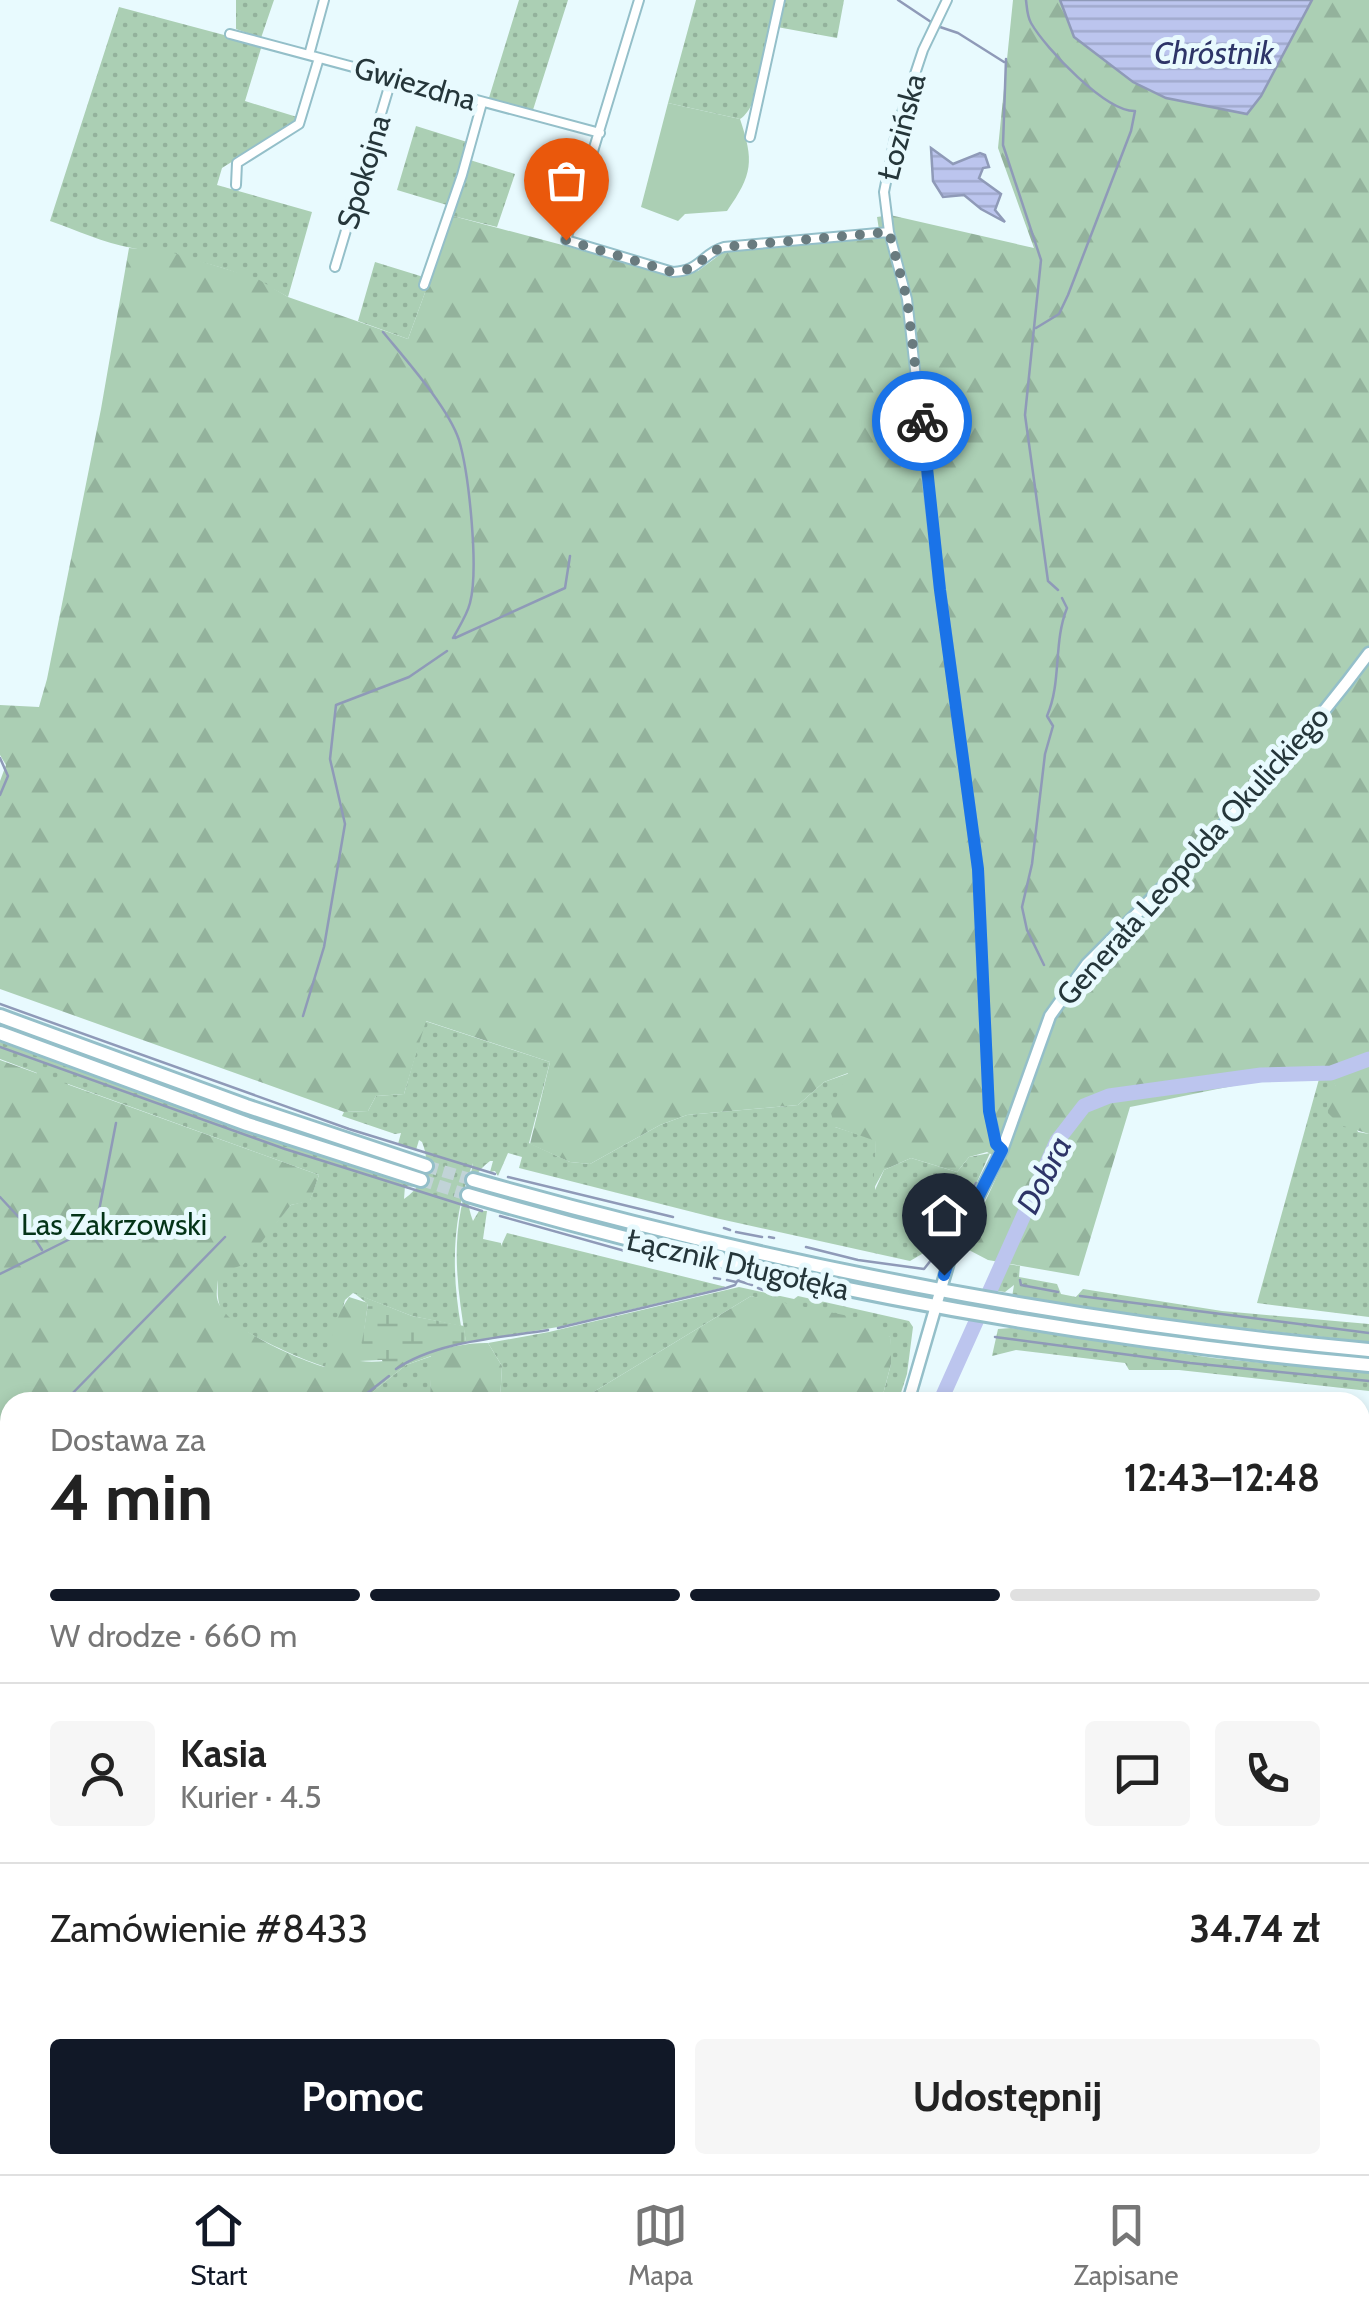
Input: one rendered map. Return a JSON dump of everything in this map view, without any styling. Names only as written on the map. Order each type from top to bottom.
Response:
[{"type":"main road","points":[[0,1016],[246,1106],[426,1166]]},
{"type":"main road","points":[[0,1033],[247,1124],[421,1180]]},
{"type":"main road","name":"Łącznik Długołęka","points":[[473,1180],[719,1245],[939,1290],[1211,1333],[1369,1350]]},
{"type":"main road","name":"Łącznik Długołęka","points":[[468,1195],[790,1279],[934,1307],[1189,1346],[1369,1365]]},
{"type":"street","points":[[236,185],[237,163],[300,124],[324,0]]},
{"type":"street","points":[[639,0],[566,240],[672,272],[687,272],[724,247],[889,232]]},
{"type":"street","points":[[750,137],[780,0]]},
{"type":"street","name":"Łozińska","points":[[947,0],[923,50],[887,166],[884,192],[889,232],[907,299],[940,590],[978,869],[989,1111],[996,1144],[1002,1150]]},
{"type":"street","name":"Gwiezdna","points":[[230,34],[600,133]]},
{"type":"street","name":"Spokojna","points":[[334,267],[392,76]]},
{"type":"street","points":[[424,285],[482,104]]},
{"type":"street","name":"Generała Leopolda Okulickiego","points":[[911,1392],[954,1244],[1002,1150],[1050,1016],[1073,980],[1249,801],[1309,733],[1369,653]]},
{"type":"green space","points":[[236,0],[274,0],[261,38],[236,29]]},
{"type":"green space","points":[[519,0],[568,0],[532,113],[488,101]]},
{"type":"green space","points":[[696,0],[776,0],[760,82],[748,111],[740,119],[668,103]]},
{"type":"green space","points":[[782,0],[844,0],[837,38],[777,27]]},
{"type":"green space","points":[[1013,0],[1060,0],[1074,37],[1133,82],[1166,98],[1247,114],[1261,96],[1312,0],[1369,0],[1369,1134],[1340,1125],[1328,1113],[1327,1100],[1336,1087],[1332,1080],[1257,1082],[1130,1107],[1079,1276],[988,1260],[967,1249],[1004,1161],[987,1152],[969,1157],[957,1172],[911,1158],[884,1170],[873,1190],[876,1141],[835,1127],[830,1110],[848,1073],[824,1082],[798,1105],[687,1115],[660,1125],[590,1164],[570,1162],[530,1144],[550,1062],[426,1021],[404,1094],[376,1096],[368,1111],[344,1112],[0,989],[0,781],[6,765],[0,755],[0,705],[39,707],[47,679],[129,248],[167,251],[256,278],[288,297],[408,339],[453,216],[675,275],[698,271],[726,250],[880,236],[877,217],[890,215],[1034,248],[998,148]]},
{"type":"green space","points":[[119,7],[262,45],[245,101],[297,117],[296,121],[222,168],[217,185],[312,212],[288,297],[231,271],[111,243],[50,221]]},
{"type":"green space","points":[[668,103],[740,119],[749,167],[727,211],[685,214],[678,221],[641,207]]},
{"type":"green space","points":[[416,126],[467,142],[447,205],[397,190]]},
{"type":"green space","points":[[470,160],[515,174],[497,227],[453,216]]},
{"type":"green space","points":[[375,262],[430,279],[408,339],[358,321]]},
{"type":"green space","points":[[425,1021],[550,1062],[529,1143],[570,1162],[590,1164],[660,1125],[687,1115],[798,1105],[824,1082],[850,1073],[835,1127],[876,1140],[875,1190],[884,1170],[911,1158],[957,1172],[969,1157],[990,1153],[972,1193],[942,1236],[935,1237],[927,1251],[910,1261],[720,1219],[519,1168],[522,1157],[508,1153],[498,1176],[495,1171],[490,1172],[490,1161],[470,1187],[473,1221],[479,1211],[487,1211],[483,1239],[501,1246],[507,1233],[726,1287],[558,1327],[466,1342],[457,1243],[473,1163],[461,1203],[455,1243],[461,1326],[412,1316],[353,1293],[345,1300],[326,1367],[274,1346],[235,1324],[223,1313],[218,1291],[218,1273],[269,1231],[291,1205],[310,1200],[319,1175],[68,1084],[53,1392],[19,1392],[37,1073],[0,1059],[0,1042],[414,1187],[405,1186],[404,1199],[417,1188],[424,1174],[422,1142],[419,1140],[416,1150],[398,1144],[401,1133],[342,1116],[344,1112],[368,1111],[376,1096],[404,1094]]},
{"type":"green space","name":"Las Zakrzowski","points":[[0,1060],[319,1175],[310,1201],[291,1205],[243,1265],[219,1273],[217,1298],[222,1309],[263,1341],[325,1367],[337,1322],[349,1297],[368,1303],[360,1361],[392,1360],[488,1343],[502,1366],[501,1392],[430,1392],[431,1356],[406,1365],[372,1392],[0,1392]]},
{"type":"green space","points":[[1319,1079],[1333,1080],[1358,1132],[1369,1134],[1369,1317],[1257,1303]]},
{"type":"green space","points":[[1003,1263],[1020,1266],[1019,1277],[1057,1284],[1061,1294],[1076,1297],[1083,1289],[1222,1311],[1369,1324],[1369,1342],[1141,1317],[1012,1297],[1014,1285],[1005,1292],[992,1290]]},
{"type":"green space","points":[[739,1287],[909,1321],[913,1327],[901,1392],[884,1392],[891,1364],[890,1337],[751,1296],[593,1392],[501,1392],[502,1366],[488,1343]]},
{"type":"green space","points":[[354,1293],[412,1316],[464,1326],[466,1342],[405,1360],[387,1375],[382,1360],[359,1361],[368,1304]]},
{"type":"green space","points":[[751,1296],[868,1320],[890,1337],[891,1364],[884,1392],[593,1392]]},
{"type":"green space","points":[[998,1329],[1213,1358],[1369,1373],[1369,1391],[1179,1370],[1129,1370],[1125,1363],[1016,1350],[992,1356]]},
{"type":"green space","points":[[432,1356],[430,1392],[372,1392],[406,1365]]},
{"type":"water","name":"Chróstnik","points":[[1060,0],[1312,0],[1261,96],[1247,114],[1166,98],[1133,82],[1074,37]]},
{"type":"water","points":[[931,148],[953,164],[980,153],[985,155],[989,167],[983,168],[979,178],[1001,194],[995,210],[1005,222],[964,195],[943,197],[933,181]]},
{"type":"waterway","points":[[898,0],[931,22]]},
{"type":"waterway","points":[[1026,0],[1031,23],[1063,63],[1109,101],[1135,111],[1131,131],[1068,295],[1059,314],[1036,328]]},
{"type":"waterway","points":[[940,27],[958,33],[1004,62]]},
{"type":"waterway","points":[[1006,59],[1003,145],[1041,260],[1025,415],[1048,581],[1058,590]]},
{"type":"waterway","points":[[383,332],[446,413],[463,455],[472,522],[473,588],[467,612],[453,638]]},
{"type":"waterway","points":[[455,638],[565,588],[570,556]]},
{"type":"waterway","points":[[1044,965],[1027,930],[1022,907],[1032,864],[1045,754],[1053,726],[1047,716],[1067,608],[1062,598]]},
{"type":"waterway","points":[[303,1016],[324,947],[345,824],[330,759],[336,705],[409,677],[447,651]]},
{"type":"waterway","points":[[0,758],[8,776],[0,795]]},
{"type":"waterway","points":[[0,1004],[349,1129],[495,1174]]},
{"type":"waterway","points":[[0,1047],[285,1149],[482,1211]]},
{"type":"waterway","name":"Dobra","points":[[944,1392],[1057,1141],[1084,1106],[1109,1096],[1261,1075],[1331,1073],[1369,1059]]},
{"type":"waterway","points":[[0,1274],[74,1237],[97,1221],[116,1123]]},
{"type":"waterway","points":[[508,1177],[673,1217]]},
{"type":"waterway","points":[[806,1247],[858,1260],[924,1269],[939,1250],[976,1183]]},
{"type":"waterway","points":[[0,1197],[42,1250]]},
{"type":"waterway","points":[[500,1216],[650,1258]]},
{"type":"waterway","points":[[724,1228],[730,1230]]},
{"type":"waterway","points":[[736,1232],[762,1237]]},
{"type":"waterway","points":[[74,1392],[225,1237]]},
{"type":"waterway","points":[[769,1237],[774,1238]]},
{"type":"waterway","points":[[714,1278],[720,1279]]},
{"type":"waterway","points":[[558,1328],[726,1288],[735,1285],[739,1278]]},
{"type":"waterway","points":[[727,1280],[736,1282]]},
{"type":"waterway","points":[[1020,1280],[1021,1285],[1058,1292]]},
{"type":"waterway","points":[[739,1281],[752,1285]]},
{"type":"waterway","points":[[758,1288],[763,1290]]},
{"type":"waterway","points":[[1080,1296],[1369,1333]]},
{"type":"waterway","points":[[396,1369],[449,1346],[548,1330]]},
{"type":"waterway","points":[[995,1337],[1190,1363],[1369,1381]]},
{"type":"waterway","points":[[369,1392],[389,1376]]},
{"type":"tunnel","points":[[426,1166],[473,1180]]},
{"type":"tunnel","points":[[421,1180],[468,1195]]},
{"type":"way so far","points":[[566,240],[672,272],[687,272],[724,247],[889,232],[907,299],[922,421]]},
{"type":"route","points":[[922,421],[940,590],[978,869],[989,1111],[996,1144],[1002,1150],[954,1244],[944,1275]]}]
